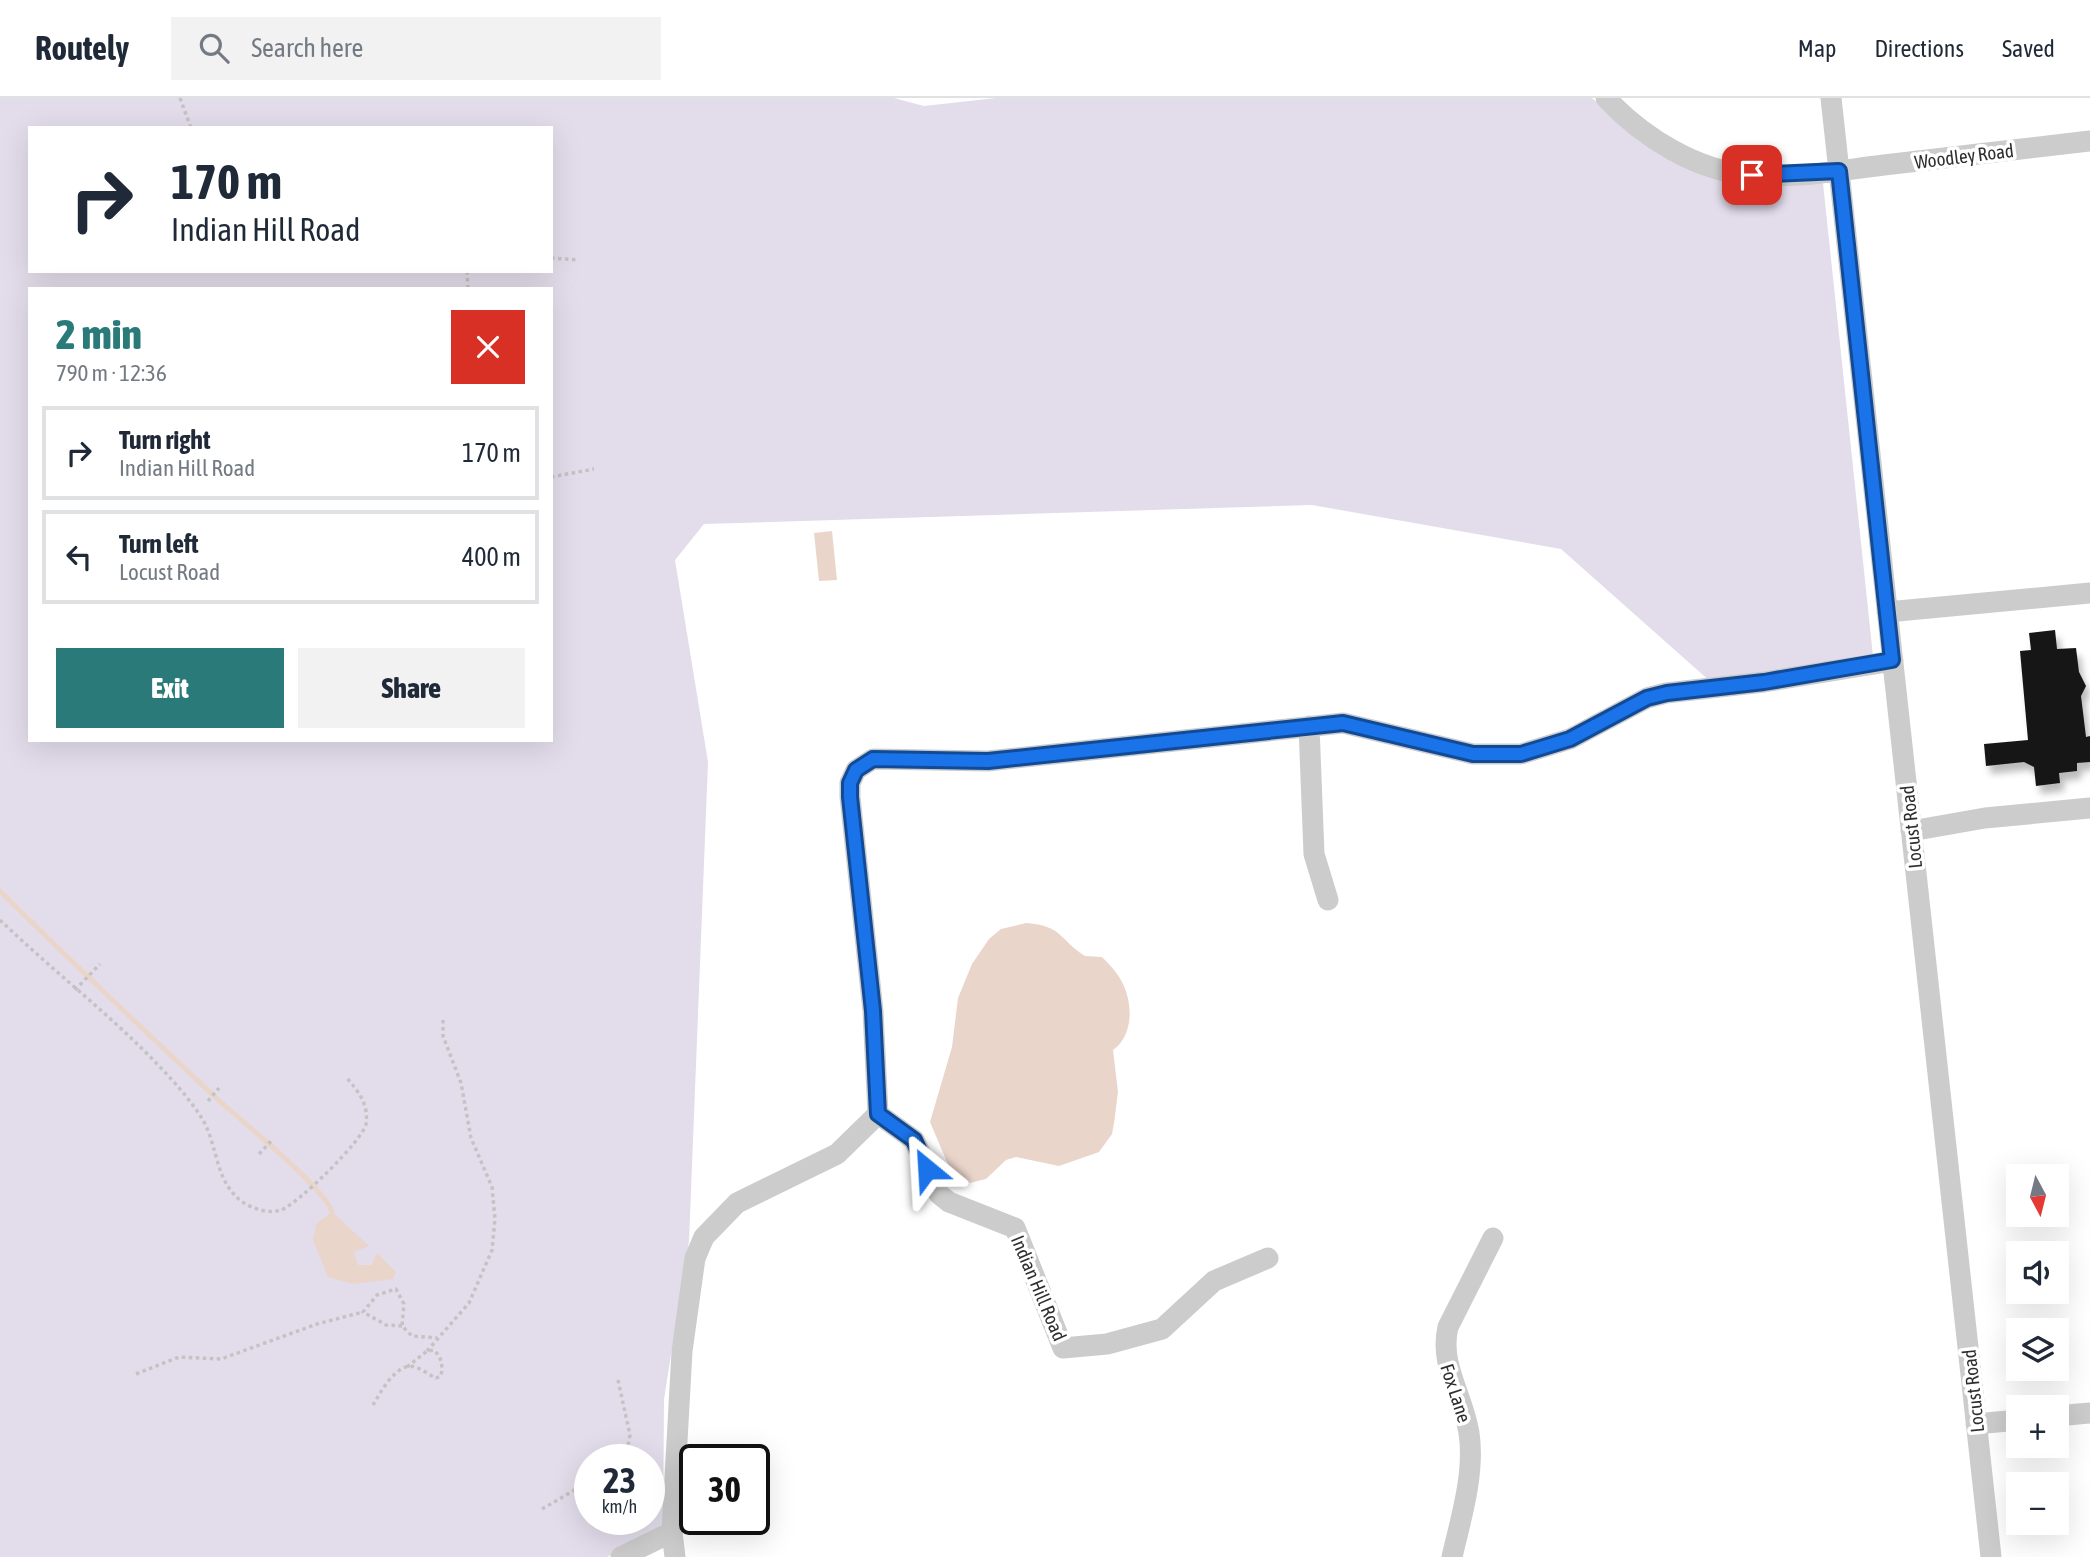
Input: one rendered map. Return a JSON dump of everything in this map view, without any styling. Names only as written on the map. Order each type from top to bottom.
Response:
[{"type":"street","points":[[1606,98],[1636,129],[1661,145],[1722,170],[1752,175],[1839,171]]},
{"type":"street","name":"Locust Road","points":[[1831,98],[1991,1557]]},
{"type":"street","name":"Woodley Road","points":[[1839,171],[2090,141]]},
{"type":"street","points":[[1887,612],[2090,593]]},
{"type":"street","points":[[676,1557],[673,1532],[682,1351],[695,1258],[704,1237],[737,1203],[837,1154],[878,1114],[873,1011],[850,797],[850,783],[856,770],[873,759],[887,757],[988,761],[1143,747],[1309,726],[1356,724],[1473,754],[1521,754],[1570,739],[1647,698],[1667,693],[1764,682],[1892,660]]},
{"type":"street","points":[[1309,726],[1314,854],[1328,900]]},
{"type":"street","points":[[1911,831],[1985,818],[2090,808]]},
{"type":"street","name":"Indian Hill Road","points":[[878,1114],[914,1140],[939,1194],[949,1202],[1015,1228],[1063,1348],[1107,1344],[1163,1329],[1214,1281],[1268,1258]]},
{"type":"street","name":"Fox Lane","points":[[1452,1557],[1469,1468],[1469,1437],[1465,1412],[1445,1358],[1444,1341],[1448,1327],[1493,1238]]},
{"type":"street","points":[[2069,1415],[2090,1413]]},
{"type":"street","points":[[1976,1424],[2006,1421]]},
{"type":"street","points":[[621,1557],[673,1532]]},
{"type":"path","points":[[180,98],[190,126]]},
{"type":"path","points":[[553,258],[579,260]]},
{"type":"path","points":[[553,477],[594,469]]},
{"type":"path","points":[[0,920],[75,990],[113,1021],[196,1109],[210,1134],[223,1180],[243,1203],[271,1212],[283,1209],[304,1194],[366,1127],[366,1109],[358,1092],[346,1077]]},
{"type":"path","points":[[75,990],[98,966]]},
{"type":"path","points":[[373,1405],[388,1380],[427,1351],[469,1303],[492,1250],[495,1219],[492,1187],[471,1138],[461,1083],[443,1036],[443,1017]]},
{"type":"path","points":[[208,1101],[219,1088]]},
{"type":"path","points":[[259,1154],[274,1139]]},
{"type":"path","points":[[136,1374],[179,1357],[221,1359],[363,1312],[377,1295],[396,1289],[404,1304],[402,1326]]},
{"type":"path","points":[[363,1312],[386,1325],[402,1326],[412,1336],[436,1339]]},
{"type":"path","points":[[407,1367],[415,1367],[436,1378],[441,1376],[441,1356],[434,1350],[427,1351]]},
{"type":"path","points":[[618,1380],[630,1435],[628,1444]]},
{"type":"path","points":[[542,1509],[574,1490]]},
{"type":"shaded area","points":[[0,98],[894,98],[924,106],[996,98],[1592,98],[1638,140],[1694,168],[1823,183],[1873,656],[1712,683],[1561,549],[1312,505],[704,524],[675,560],[708,762],[689,1241],[664,1399],[664,1444],[574,1444],[574,1535],[652,1535],[607,1557],[0,1557]]},
{"type":"shaded area","points":[[832,531],[837,580],[819,581],[814,533]]},
{"type":"shaded area","points":[[1026,923],[1048,927],[1085,956],[1102,957],[1114,970],[1126,992],[1129,1024],[1126,1034],[1113,1050],[1118,1092],[1112,1134],[1099,1152],[1059,1166],[1016,1157],[1006,1160],[986,1179],[970,1183],[954,1174],[930,1122],[952,1047],[958,998],[972,964],[989,939],[1001,929]]},
{"type":"shaded area","points":[[332,1212],[369,1246],[354,1252],[358,1265],[371,1265],[377,1253],[396,1272],[393,1279],[353,1284],[328,1277],[313,1240],[316,1224]]},
{"type":"building","points":[[2055,630],[2057,649],[2076,648],[2079,672],[2086,686],[2081,696],[2086,737],[2090,736],[2090,762],[2077,763],[2077,771],[2059,773],[2060,783],[2036,786],[2034,767],[2024,762],[1986,766],[1984,744],[2028,740],[2020,651],[2031,650],[2029,633]]},
{"type":"waterway","points":[[0,891],[215,1097],[298,1170],[326,1201],[332,1212]]},
{"type":"route","points":[[927,1169],[922,1151],[914,1140],[878,1114],[873,1011],[850,797],[850,783],[856,770],[865,763],[887,757],[988,761],[1049,756],[1343,723],[1473,754],[1521,754],[1570,739],[1647,698],[1667,693],[1764,682],[1892,660],[1839,171],[1752,175]]}]
